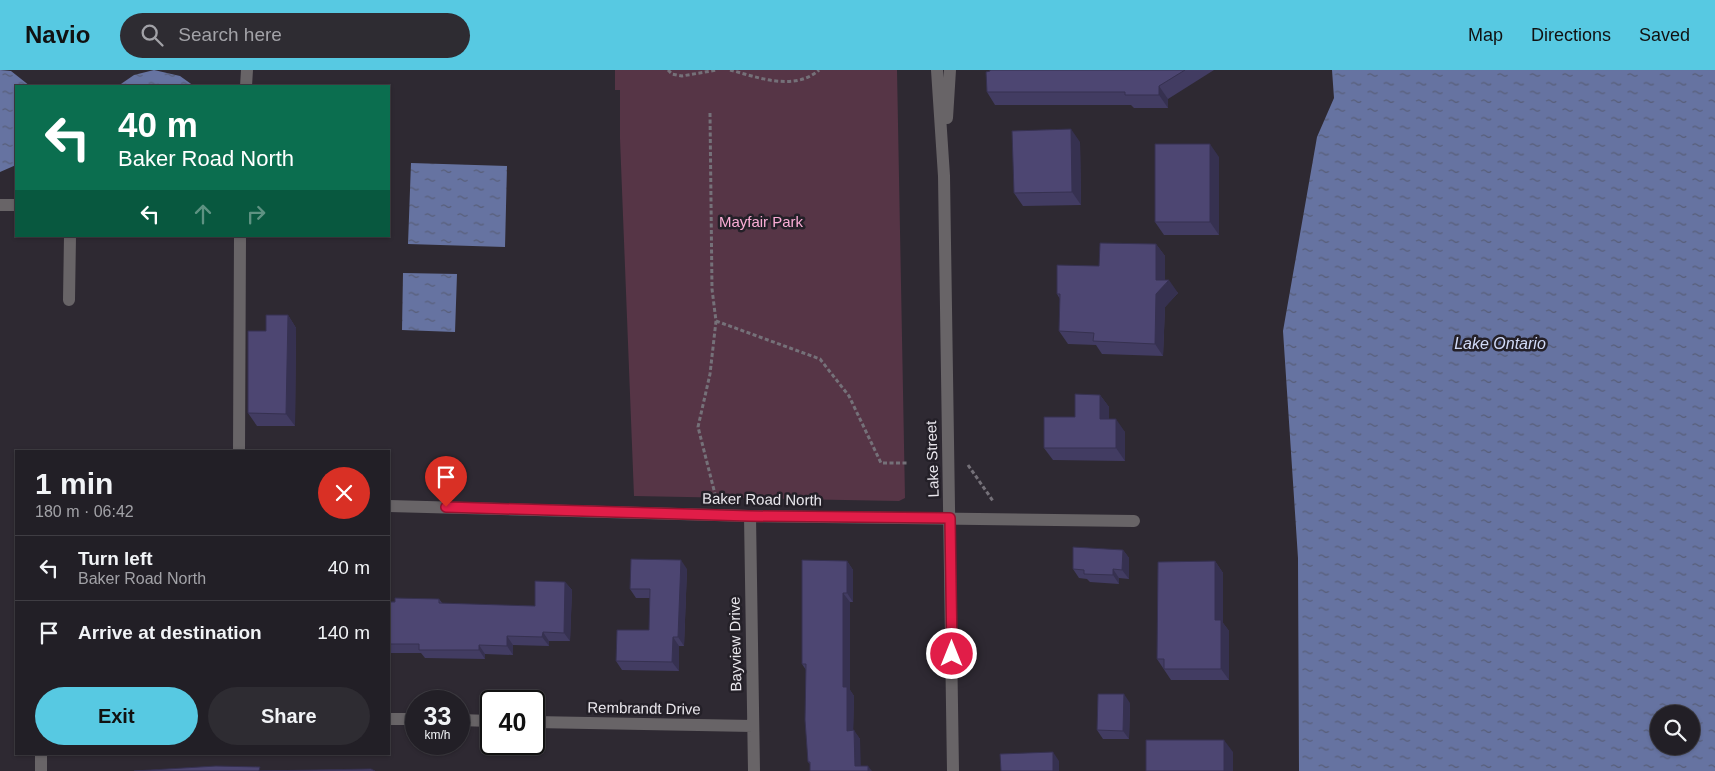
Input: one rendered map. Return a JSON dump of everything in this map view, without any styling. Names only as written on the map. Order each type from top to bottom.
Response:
[{"type":"street","points":[[246,85],[247,70]]},
{"type":"street","name":"Lake Street","points":[[937,70],[944,176],[953,771]]},
{"type":"street","name":"Lake Street","points":[[944,176],[950,70]]},
{"type":"street","points":[[0,205],[15,205]]},
{"type":"street","points":[[69,300],[70,237]]},
{"type":"street","points":[[239,450],[240,237]]},
{"type":"street","name":"Baker Road North","points":[[390,506],[750,516],[1134,521]]},
{"type":"street","name":"Bayview Drive","points":[[750,516],[754,771]]},
{"type":"street","points":[[390,719],[405,719]]},
{"type":"street","name":"Rembrandt Drive","points":[[545,722],[753,726]]},
{"type":"street","points":[[41,755],[41,771]]},
{"type":"path","points":[[668,70],[672,74],[682,76],[717,70]]},
{"type":"path","points":[[730,70],[776,82],[788,82],[809,76],[818,70]]},
{"type":"path","points":[[710,113],[712,289],[716,321],[710,374],[698,427],[715,494]]},
{"type":"path","points":[[716,321],[820,359],[849,396],[881,463],[907,463]]},
{"type":"path","points":[[966,463],[992,499],[996,519]]},
{"type":"green space","name":"Mayfair Park","points":[[615,70],[897,70],[905,498],[899,501],[634,496],[620,139],[620,90],[615,90]]},
{"type":"water","points":[[0,70],[11,71],[29,85],[15,85],[15,165],[0,172]]},
{"type":"water","points":[[154,70],[180,76],[193,85],[119,85],[134,75]]},
{"type":"water","name":"Lake Ontario","points":[[1332,70],[1715,70],[1715,771],[1299,771],[1298,558],[1283,331],[1317,137],[1334,98]]},
{"type":"water","points":[[411,163],[507,166],[505,247],[408,244]]},
{"type":"water","points":[[403,273],[457,274],[455,332],[402,330]]},
{"type":"building","points":[[990,70],[1185,70],[1159,86],[1159,95],[1125,95],[1125,92],[987,92],[986,72]]},
{"type":"building","points":[[1071,129],[1072,192],[1014,193],[1012,131]]},
{"type":"building","points":[[1155,144],[1210,144],[1210,222],[1155,222]]},
{"type":"building","points":[[1100,243],[1156,244],[1156,280],[1169,280],[1156,294],[1155,344],[1093,341],[1094,333],[1059,331],[1060,294],[1057,294],[1057,265],[1099,266]]},
{"type":"building","points":[[266,315],[288,315],[286,414],[248,413],[248,331],[266,331]]},
{"type":"building","points":[[1075,394],[1100,395],[1100,419],[1116,419],[1116,448],[1044,448],[1044,417],[1075,417]]},
{"type":"building","points":[[1073,547],[1123,550],[1122,570],[1113,569],[1113,575],[1084,574],[1084,570],[1073,569]]},
{"type":"building","points":[[631,559],[681,560],[678,637],[673,637],[672,662],[616,661],[617,630],[649,630],[650,589],[630,589]]},
{"type":"building","points":[[802,560],[847,561],[847,593],[843,593],[843,687],[847,687],[847,731],[854,730],[855,766],[868,766],[868,771],[810,771],[805,720],[806,664],[802,664]]},
{"type":"building","points":[[1215,561],[1215,620],[1221,620],[1221,669],[1164,669],[1164,659],[1157,659],[1158,562]]},
{"type":"building","points":[[535,581],[565,582],[564,633],[543,632],[542,637],[507,636],[507,646],[479,645],[479,650],[419,650],[419,644],[390,644],[390,602],[395,602],[395,598],[439,599],[439,603],[535,606]]},
{"type":"building","points":[[1098,694],[1124,694],[1123,731],[1097,730]]},
{"type":"building","points":[[1146,740],[1224,740],[1224,771],[1146,771]]},
{"type":"building","points":[[1053,752],[1053,771],[1001,771],[1000,754]]},
{"type":"building","points":[[216,766],[260,767],[259,771],[134,771]]},
{"type":"building","points":[[371,769],[375,771],[259,771]]},
{"type":"route","points":[[446,507],[750,516],[950,518],[952,654]]}]
